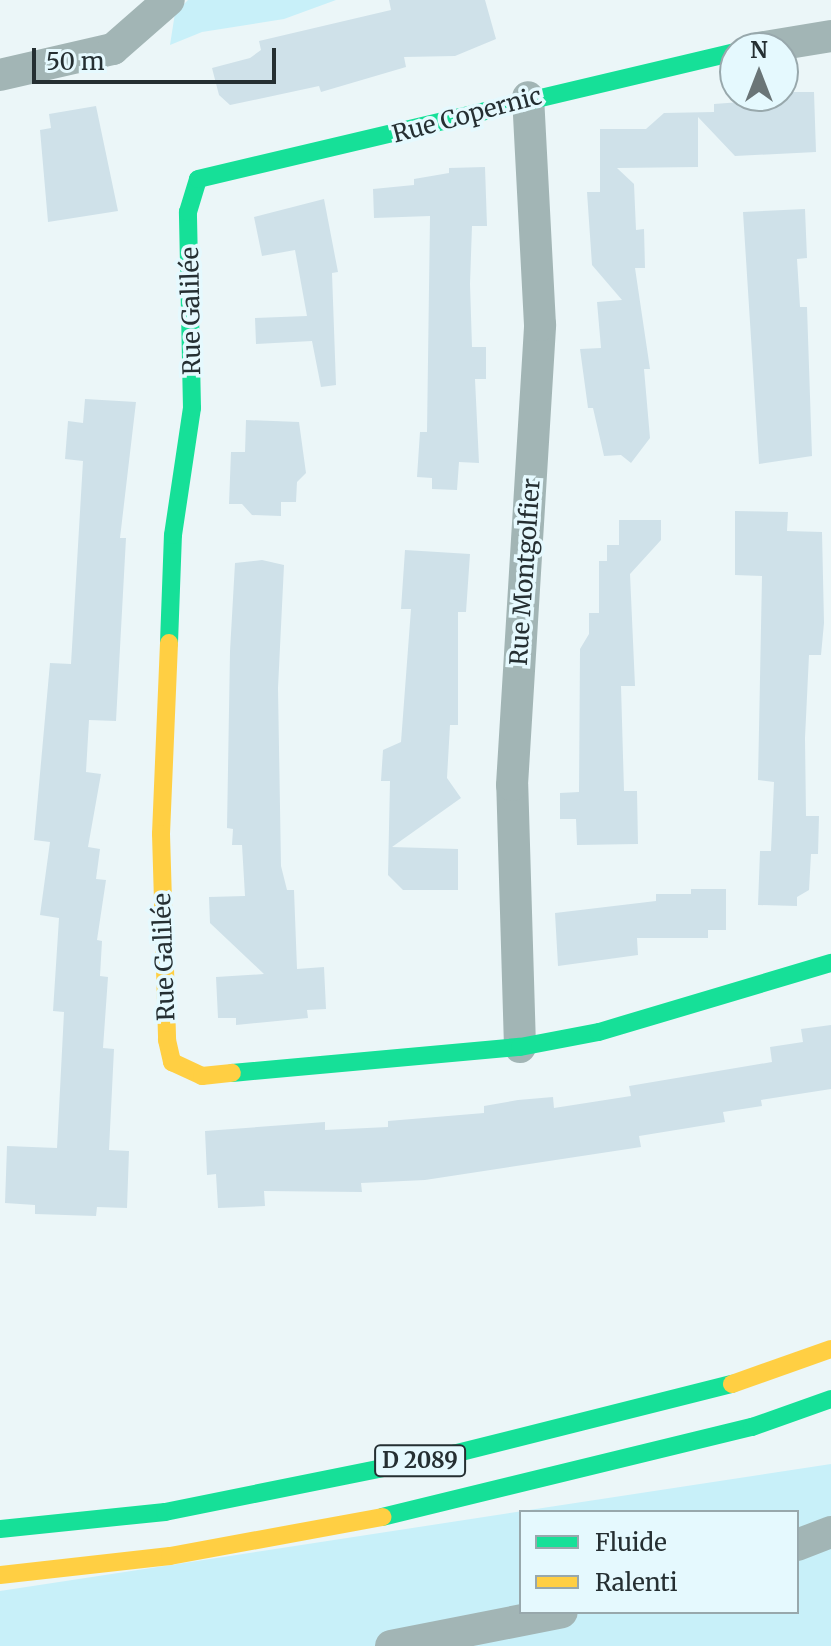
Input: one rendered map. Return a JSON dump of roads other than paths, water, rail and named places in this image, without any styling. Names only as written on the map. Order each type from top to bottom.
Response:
[{"type":"main road","name":"Rue Copernic","points":[[198,179],[354,146],[528,97],[719,55]]},
{"type":"main road","name":"Rue Galilée","points":[[198,179],[188,212],[192,408],[173,535],[161,834],[172,1062],[202,1076],[520,1047],[599,1032],[831,963]]},
{"type":"main road","name":"D 2089","points":[[0,1529],[165,1512],[453,1454],[746,1381],[831,1349]]},
{"type":"main road","name":"D 2089","points":[[0,1575],[170,1556],[455,1504],[752,1427],[831,1399]]},
{"type":"street","points":[[0,75],[113,49],[169,0]]},
{"type":"street","points":[[799,41],[831,36]]},
{"type":"street","name":"Rue Montgolfier","points":[[520,1047],[512,785],[540,325],[528,97]]},
{"type":"street","points":[[799,1544],[831,1532]]},
{"type":"street","points":[[391,1646],[552,1614]]}]
